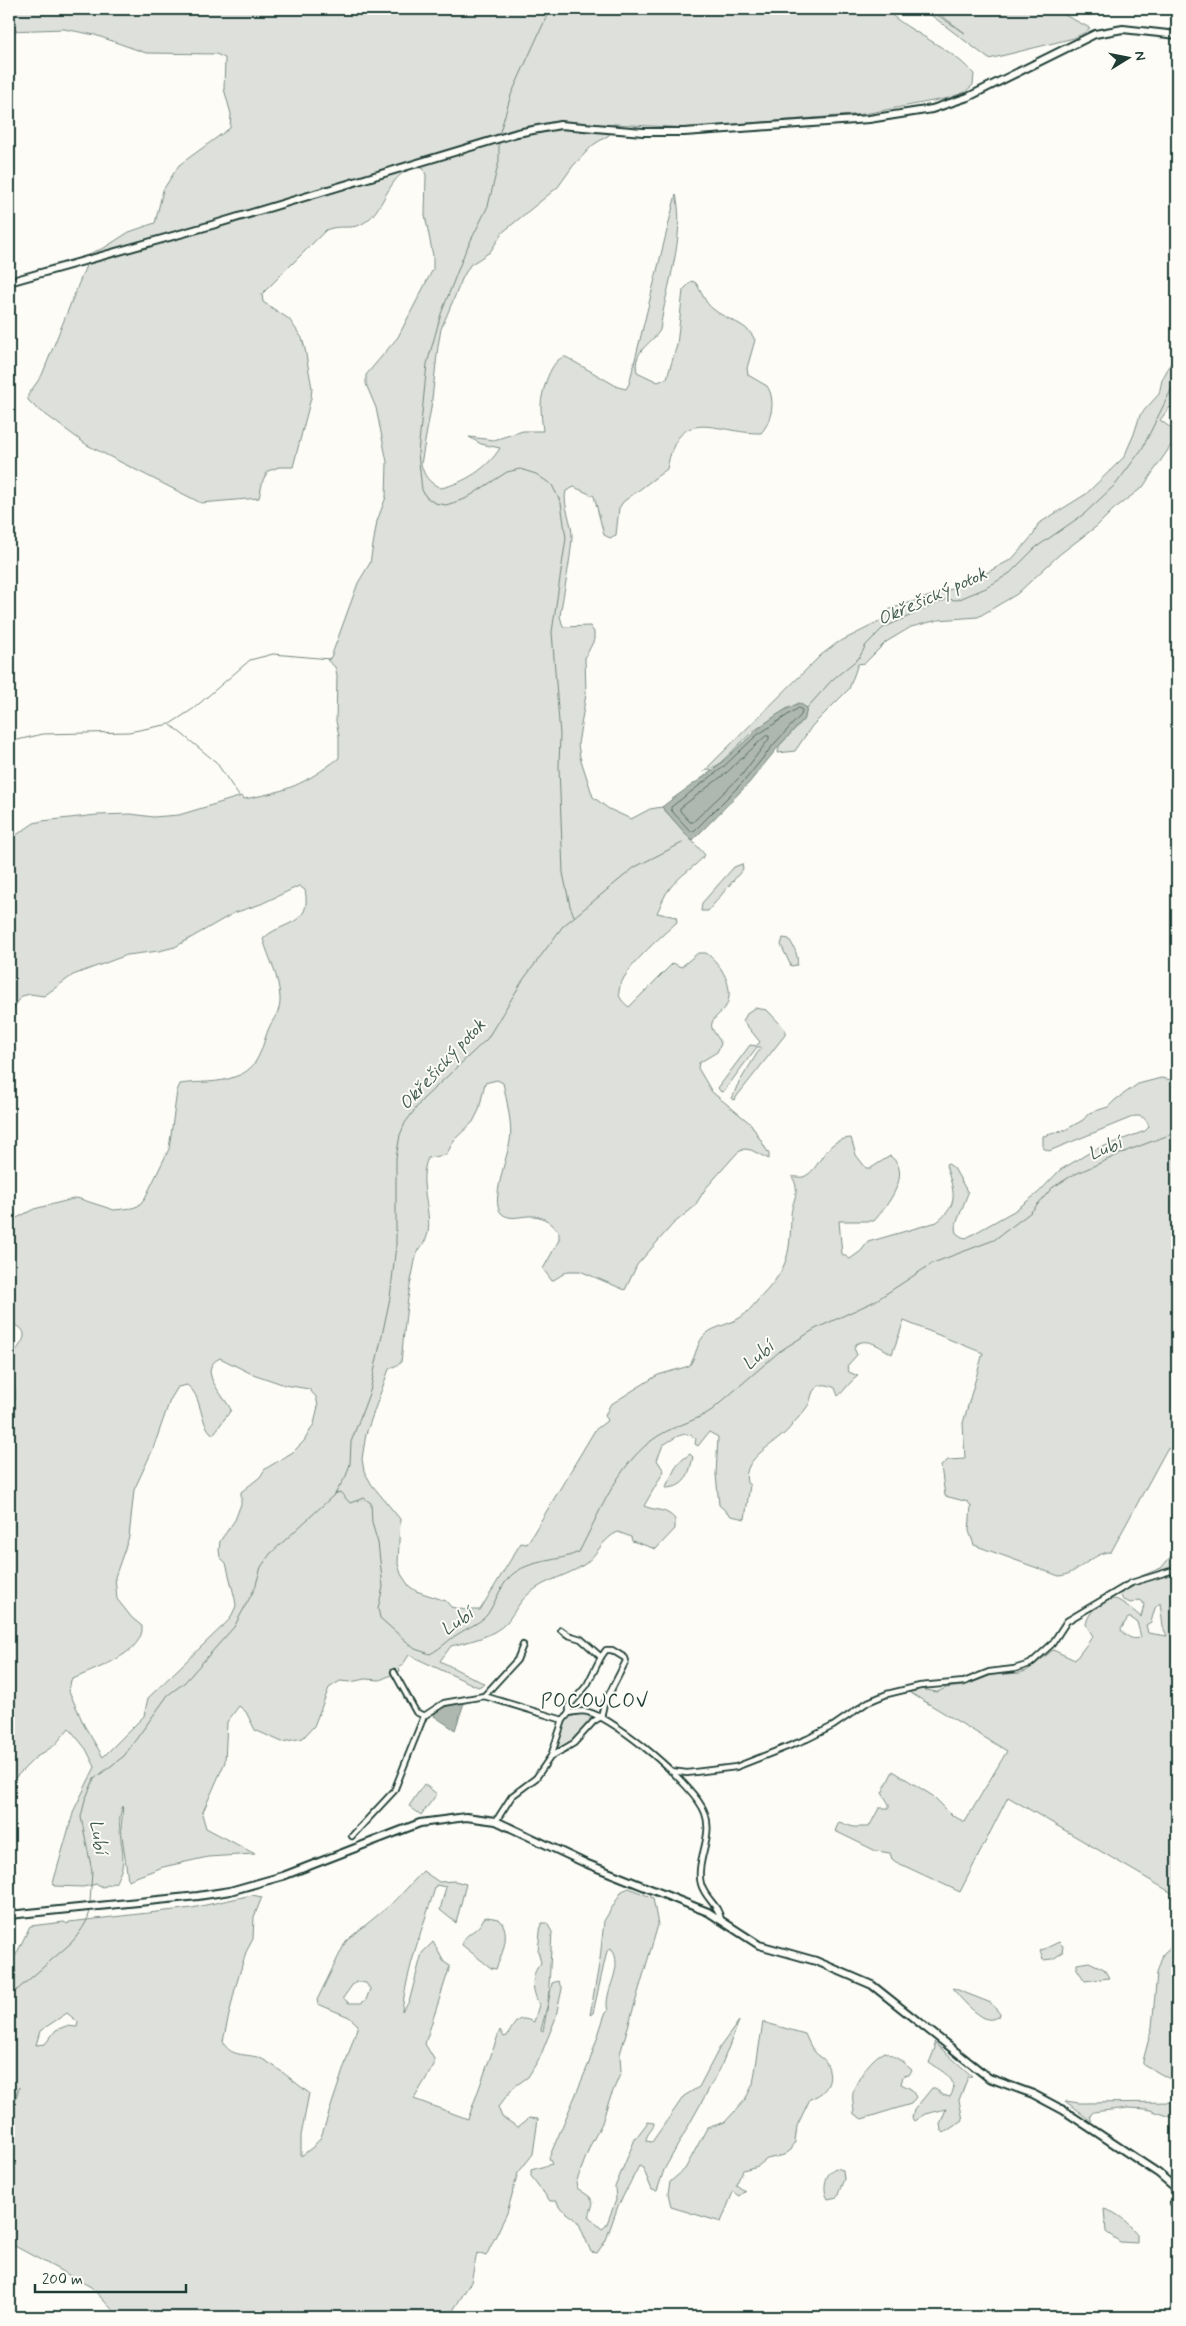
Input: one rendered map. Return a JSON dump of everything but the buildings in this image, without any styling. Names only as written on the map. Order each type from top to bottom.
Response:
[{"type":"main road","points":[[9,282],[212,225],[517,133],[560,125],[643,132],[684,132],[868,119],[932,108],[968,98],[1095,34],[1123,29],[1177,35]]},
{"type":"main road","points":[[9,1915],[210,1895],[251,1886],[420,1823],[466,1817],[496,1821],[586,1863],[698,1908],[721,1920],[759,1945],[816,1960],[872,1986],[989,2078],[1033,2094],[1064,2110],[1158,2173],[1177,2189]]},
{"type":"street","points":[[672,1771],[687,1773],[736,1767],[807,1739],[833,1726],[868,1702],[887,1694],[920,1686],[964,1682],[989,1672],[1014,1669],[1030,1664],[1052,1644],[1067,1621],[1131,1583],[1177,1569]]},
{"type":"street","points":[[560,1630],[581,1639],[601,1657]]},
{"type":"street","points":[[484,1696],[517,1660],[523,1645]]},
{"type":"street","points":[[496,1821],[512,1796],[536,1778],[551,1756],[563,1720],[569,1713],[569,1706],[588,1685],[606,1650],[612,1650],[626,1658],[604,1704],[601,1717],[594,1721],[574,1742],[551,1756]]},
{"type":"street","points":[[394,1672],[416,1712],[424,1716]]},
{"type":"street","points":[[352,1836],[394,1792],[424,1716],[451,1701],[484,1696],[563,1720]]},
{"type":"street","points":[[569,1713],[586,1711],[601,1717],[645,1748],[672,1771],[705,1813],[708,1828],[700,1882],[704,1892],[720,1910],[721,1920]]},
{"type":"street","points":[[1174,2203],[1177,2212]]},
{"type":"shaded area","points":[[9,9],[885,9],[906,26],[952,55],[974,74],[973,85],[965,92],[949,98],[864,114],[689,128],[613,124],[609,135],[593,145],[573,166],[558,187],[503,232],[490,252],[470,265],[463,277],[441,329],[431,408],[421,464],[428,479],[441,488],[450,486],[475,474],[489,462],[500,448],[481,444],[469,437],[494,440],[523,431],[543,431],[541,406],[543,393],[551,369],[561,358],[566,357],[618,387],[626,389],[629,384],[676,194],[679,228],[677,245],[660,330],[640,352],[636,364],[637,372],[658,382],[667,378],[677,345],[683,290],[692,281],[696,283],[710,306],[718,313],[742,325],[755,340],[747,368],[748,375],[767,386],[772,403],[768,422],[761,433],[702,426],[690,428],[680,435],[673,448],[667,469],[623,502],[619,508],[616,535],[610,538],[604,535],[594,496],[574,487],[566,491],[565,502],[572,538],[560,616],[563,627],[590,626],[594,632],[594,640],[585,658],[586,694],[578,744],[580,757],[593,797],[609,809],[631,819],[650,809],[662,807],[705,855],[678,879],[666,894],[657,913],[676,917],[677,922],[634,964],[621,983],[619,996],[629,1007],[673,963],[681,967],[698,953],[706,953],[712,957],[726,978],[729,993],[728,1001],[725,1008],[711,1025],[721,1044],[717,1052],[699,1063],[698,1068],[712,1092],[751,1124],[769,1154],[769,1159],[751,1150],[744,1149],[737,1153],[706,1188],[694,1207],[673,1224],[637,1265],[625,1290],[580,1271],[568,1271],[552,1281],[543,1269],[559,1240],[559,1232],[542,1218],[534,1216],[507,1217],[501,1213],[498,1207],[498,1189],[511,1135],[510,1120],[503,1083],[497,1080],[485,1083],[479,1110],[473,1122],[455,1139],[446,1155],[428,1158],[425,1167],[424,1186],[429,1224],[428,1233],[415,1262],[407,1308],[401,1363],[389,1369],[366,1434],[362,1459],[364,1471],[372,1485],[400,1519],[398,1564],[401,1574],[409,1586],[416,1591],[446,1601],[451,1607],[465,1610],[480,1610],[521,1543],[527,1544],[595,1430],[608,1420],[605,1416],[610,1405],[658,1375],[689,1366],[703,1336],[743,1315],[775,1281],[781,1272],[788,1253],[791,1211],[796,1192],[795,1182],[792,1177],[803,1177],[809,1174],[834,1144],[851,1138],[856,1155],[866,1168],[871,1168],[890,1156],[897,1163],[899,1171],[896,1189],[874,1221],[839,1221],[842,1254],[850,1259],[861,1251],[868,1242],[937,1222],[950,1209],[952,1202],[953,1189],[947,1163],[954,1168],[968,1193],[955,1227],[956,1233],[966,1238],[1014,1211],[1038,1193],[1060,1170],[1094,1150],[1145,1131],[1149,1127],[1147,1121],[1142,1117],[1135,1116],[1049,1151],[1043,1148],[1043,1136],[1065,1130],[1083,1120],[1089,1113],[1108,1107],[1138,1084],[1161,1078],[1172,1080],[1177,1090],[1177,1447],[1167,1449],[1111,1552],[1098,1556],[1066,1575],[1059,1576],[974,1545],[969,1531],[971,1506],[968,1502],[945,1496],[941,1466],[948,1460],[965,1459],[963,1423],[983,1353],[904,1321],[892,1354],[870,1343],[861,1342],[856,1344],[854,1348],[857,1355],[847,1366],[849,1372],[858,1376],[838,1396],[833,1387],[824,1385],[817,1387],[813,1391],[807,1407],[786,1432],[755,1457],[747,1473],[747,1483],[750,1485],[745,1519],[731,1516],[719,1505],[716,1475],[718,1437],[709,1432],[698,1446],[695,1444],[696,1439],[688,1434],[684,1434],[663,1445],[657,1460],[664,1471],[644,1506],[672,1515],[675,1519],[675,1529],[656,1549],[632,1541],[631,1537],[618,1532],[608,1538],[585,1564],[544,1584],[527,1595],[507,1622],[501,1627],[481,1638],[451,1646],[440,1661],[485,1684],[478,1687],[409,1655],[402,1666],[399,1667],[400,1671],[380,1680],[340,1681],[329,1688],[314,1726],[303,1738],[282,1742],[255,1730],[246,1712],[239,1706],[227,1722],[225,1762],[202,1814],[206,1828],[255,1854],[208,1857],[163,1867],[128,1880],[121,1828],[123,1806],[120,1829],[123,1859],[122,1869],[116,1882],[103,1887],[97,1884],[83,1887],[54,1886],[53,1883],[74,1810],[95,1767],[86,1749],[69,1728],[55,1745],[35,1758],[9,1784],[9,1411],[13,1406],[16,1394],[11,1362],[23,1341],[24,1334],[20,1328],[9,1324],[9,1222],[34,1209],[77,1198],[114,1210],[138,1206],[145,1198],[169,1149],[177,1091],[180,1084],[230,1079],[244,1073],[255,1063],[280,1003],[278,982],[263,939],[270,933],[300,917],[306,902],[305,890],[299,886],[261,904],[234,913],[175,947],[127,955],[73,975],[44,996],[30,994],[22,996],[15,1006],[9,1023],[9,840],[34,823],[42,821],[97,815],[131,814],[153,817],[179,815],[242,796],[244,799],[272,793],[305,781],[339,758],[339,736],[336,721],[337,675],[335,667],[327,660],[331,657],[358,583],[370,563],[377,521],[386,497],[387,462],[376,408],[366,384],[366,375],[398,337],[433,269],[433,256],[425,215],[426,175],[423,168],[412,169],[404,172],[397,178],[369,219],[358,226],[326,230],[262,294],[263,302],[289,319],[302,338],[312,388],[293,467],[279,467],[268,471],[263,480],[259,498],[201,503],[87,445],[34,406],[28,400],[28,395],[42,375],[91,253],[104,248],[129,232],[155,223],[163,190],[179,165],[230,128],[231,114],[224,89],[225,58],[216,54],[146,53],[95,35],[64,29],[9,31]],"holes":[[[220,1358],[250,1373],[285,1385],[309,1389],[316,1397],[318,1406],[314,1424],[304,1441],[293,1452],[265,1469],[260,1477],[241,1492],[241,1504],[235,1520],[220,1541],[219,1550],[220,1557],[226,1563],[235,1599],[236,1606],[230,1619],[148,1698],[144,1716],[103,1757],[84,1725],[69,1691],[71,1680],[115,1660],[135,1645],[141,1636],[142,1626],[132,1618],[117,1599],[115,1577],[129,1537],[134,1490],[153,1449],[170,1400],[178,1387],[187,1385],[192,1390],[208,1430],[213,1435],[231,1410],[211,1376],[210,1369],[213,1363]]]},
{"type":"shaded area","points":[[923,9],[928,9],[965,33],[932,9],[1053,9],[1090,28],[1074,38],[989,59]]},
{"type":"shaded area","points":[[1177,351],[1177,411],[1170,407],[1160,420],[1175,431],[1176,438],[1143,487],[1060,554],[1017,594],[978,617],[938,620],[911,627],[886,642],[865,663],[858,664],[849,689],[812,726],[795,751],[778,753],[779,746],[805,718],[791,706],[752,732],[718,765],[703,772],[821,655],[837,643],[879,622],[890,609],[964,585],[1012,559],[1034,534],[1038,524],[1086,494],[1124,457],[1140,415],[1159,394],[1162,380]]},
{"type":"shaded area","points":[[742,864],[743,869],[708,911],[701,911],[702,903],[734,867]]},
{"type":"shaded area","points":[[783,938],[789,939],[793,945],[797,955],[797,965],[791,966],[781,945]]},
{"type":"shaded area","points":[[755,1008],[767,1010],[785,1029],[785,1035],[734,1100],[732,1099],[737,1086],[761,1047],[757,1047],[724,1091],[721,1092],[718,1088],[750,1045],[756,1046],[760,1042],[743,1021],[748,1012]]},
{"type":"shaded area","points":[[690,1454],[693,1457],[685,1479],[678,1486],[665,1488],[678,1463]]},
{"type":"shaded area","points":[[1177,1549],[1177,1896],[1008,1797],[960,1892],[896,1862],[892,1859],[890,1853],[876,1851],[835,1831],[839,1822],[853,1827],[869,1827],[879,1808],[889,1808],[889,1804],[882,1793],[893,1771],[933,1796],[953,1816],[965,1822],[1007,1751],[909,1692],[921,1689],[937,1692],[946,1688],[963,1686],[992,1675],[1020,1673],[1028,1670],[1053,1650],[1075,1660],[1093,1636],[1086,1625],[1093,1610],[1102,1602],[1113,1599],[1118,1600],[1141,1617],[1144,1605],[1142,1601],[1139,1600],[1131,1603],[1123,1600],[1120,1594],[1134,1586],[1139,1577],[1161,1568]],"holes":[[[1160,1603],[1163,1627],[1167,1636],[1148,1633],[1146,1625],[1151,1622],[1155,1608]],[[1128,1618],[1137,1622],[1141,1637],[1131,1638],[1122,1632],[1121,1629]]]},
{"type":"shaded area","points":[[581,1714],[590,1715],[590,1721],[584,1732],[557,1751],[564,1722],[569,1717]]},
{"type":"shaded area","points":[[424,1784],[437,1794],[421,1815],[409,1806]]},
{"type":"shaded area","points":[[423,1871],[439,1882],[455,1881],[466,1884],[456,1923],[440,1910],[446,1887],[436,1885],[416,1947],[404,1995],[402,2011],[409,2002],[422,1953],[433,1942],[444,1962],[450,1966],[425,2044],[434,2059],[434,2065],[414,2099],[468,2119],[500,2030],[504,2037],[507,2036],[518,2020],[524,2019],[534,2022],[539,2005],[533,1984],[535,1973],[541,1963],[538,1951],[541,1923],[547,1923],[552,1932],[548,2003],[541,2030],[543,2031],[552,1983],[558,1981],[562,1989],[555,2020],[540,2057],[528,2077],[514,2087],[498,2107],[502,2117],[518,2127],[529,2118],[538,2119],[533,2154],[518,2173],[507,2213],[486,2256],[477,2253],[471,2282],[449,2317],[119,2317],[91,2287],[9,2243],[9,2124],[19,2087],[9,2113],[9,1969],[30,1926],[64,1922],[68,1924],[69,1922],[192,1908],[252,1895],[262,1897],[254,1917],[253,1939],[246,1952],[235,1989],[223,2041],[229,2050],[234,2053],[266,2061],[309,2093],[301,2136],[301,2156],[313,2147],[321,2137],[358,2025],[349,2017],[318,2004],[317,2000],[346,1941],[395,1901]],"holes":[[[357,1982],[366,1983],[370,1989],[366,2000],[361,2003],[349,2003],[343,1998],[353,1984]],[[67,2013],[78,2022],[77,2027],[66,2026],[56,2030],[45,2044],[36,2045],[40,2031]]]},
{"type":"shaded area","points":[[629,1888],[653,1898],[658,1925],[620,2054],[621,2072],[602,2123],[590,2146],[576,2183],[577,2188],[590,2197],[593,2203],[589,2217],[602,2229],[606,2226],[616,2200],[615,2187],[635,2139],[648,2122],[654,2123],[646,2141],[652,2142],[684,2096],[699,2087],[720,2047],[739,2021],[720,2069],[664,2170],[657,2191],[652,2190],[643,2168],[639,2166],[618,2206],[606,2240],[597,2253],[591,2252],[575,2219],[559,2207],[557,2201],[550,2201],[531,2176],[531,2170],[552,2164],[549,2158],[589,2063],[605,2014],[608,2011],[608,1996],[616,1963],[611,1948],[607,1951],[593,2013],[590,2015],[600,1959],[604,1921],[622,1891]]},
{"type":"shaded area","points":[[487,1917],[499,1919],[505,1930],[505,1943],[496,1969],[491,1968],[462,1945],[465,1937]]},
{"type":"shaded area","points":[[1177,1941],[1177,2083],[1143,2064],[1143,2061],[1152,2027],[1157,1973],[1163,1954]]},
{"type":"shaded area","points":[[1059,1942],[1063,1946],[1062,1953],[1053,1959],[1043,1960],[1040,1951]]},
{"type":"shaded area","points":[[1089,1962],[1104,1969],[1109,1978],[1085,1981],[1077,1969],[1077,1964]]},
{"type":"shaded area","points":[[953,1988],[991,2003],[1000,2014],[999,2017],[987,2019],[978,2014],[968,2006]]},
{"type":"shaded area","points":[[763,2022],[805,2034],[813,2050],[826,2062],[830,2075],[828,2085],[821,2093],[810,2099],[797,2126],[795,2142],[791,2150],[784,2155],[767,2159],[758,2166],[743,2170],[736,2185],[745,2191],[739,2196],[733,2192],[721,2222],[671,2207],[668,2193],[670,2182],[685,2169],[707,2128],[725,2122],[745,2100],[753,2084]]},
{"type":"shaded area","points":[[934,2042],[972,2076],[968,2077],[959,2100],[963,2120],[944,2133],[941,2130],[940,2124],[946,2109],[925,2114],[914,2121],[912,2118],[914,2110],[932,2088],[950,2097],[953,2091],[952,2081],[929,2063],[935,2048]]},
{"type":"shaded area","points":[[885,2052],[900,2060],[912,2070],[909,2075],[903,2076],[901,2084],[911,2089],[916,2097],[911,2104],[862,2119],[854,2114],[854,2089],[871,2062]]},
{"type":"shaded area","points":[[1065,2101],[1080,2103],[1177,2102],[1177,2119],[1147,2109],[1128,2108],[1093,2112],[1090,2116],[1092,2122]]},
{"type":"shaded area","points":[[836,2168],[843,2170],[844,2179],[837,2197],[828,2199],[825,2191],[827,2177]]},
{"type":"shaded area","points":[[1104,2209],[1119,2216],[1130,2226],[1137,2234],[1137,2243],[1120,2242],[1106,2232]]},
{"type":"water","points":[[799,703],[807,708],[805,718],[749,783],[692,841],[662,807],[715,768],[775,716]]},
{"type":"water","points":[[464,1703],[455,1730],[434,1716],[435,1712],[451,1704]]},
{"type":"waterway","points":[[499,135],[511,95],[550,9]]},
{"type":"waterway","points":[[499,142],[499,161],[488,206],[465,252],[441,314],[427,364],[418,453],[422,490],[426,497],[435,503],[446,505],[465,499],[507,472],[520,469],[536,474],[552,485],[561,503],[566,538],[552,632],[560,735],[559,767],[563,873],[574,916]]},
{"type":"waterway","name":"Okřešický potok","points":[[806,709],[832,680],[859,658],[866,645],[883,628],[947,599],[957,600],[986,588],[1010,573],[1035,548],[1084,514],[1116,484],[1142,449],[1177,378]]},
{"type":"waterway","points":[[9,742],[43,734],[129,732],[170,724],[193,709],[250,660],[273,654],[330,659]]},
{"type":"waterway","points":[[171,725],[216,762],[239,796]]},
{"type":"waterway","name":"Okřešický potok","points":[[335,1494],[346,1476],[350,1464],[351,1442],[370,1391],[390,1298],[396,1245],[396,1158],[400,1135],[405,1123],[422,1100],[487,1039],[523,980],[563,926],[635,867],[682,843]]},
{"type":"waterway","name":"Lubí","points":[[90,1903],[92,1871],[81,1817],[85,1800],[94,1779],[124,1756],[168,1695],[184,1683],[234,1627],[255,1588],[261,1567],[270,1554],[335,1494],[340,1492],[350,1503],[364,1498],[371,1503],[372,1523],[378,1543],[383,1587],[378,1608],[380,1618],[415,1649],[430,1654],[454,1636],[484,1618],[509,1577],[521,1568],[563,1558],[579,1552],[601,1507],[618,1478],[639,1452],[658,1436],[712,1410],[780,1351],[815,1329],[875,1301],[933,1263],[994,1240],[1031,1212],[1052,1188],[1071,1176],[1129,1150],[1177,1132]]},
{"type":"waterway","name":"Lubí","points":[[9,1997],[71,1943],[80,1932],[90,1910]]},
{"type":"district","name":"POCOUCOV","points":[[595,1700]]}]
